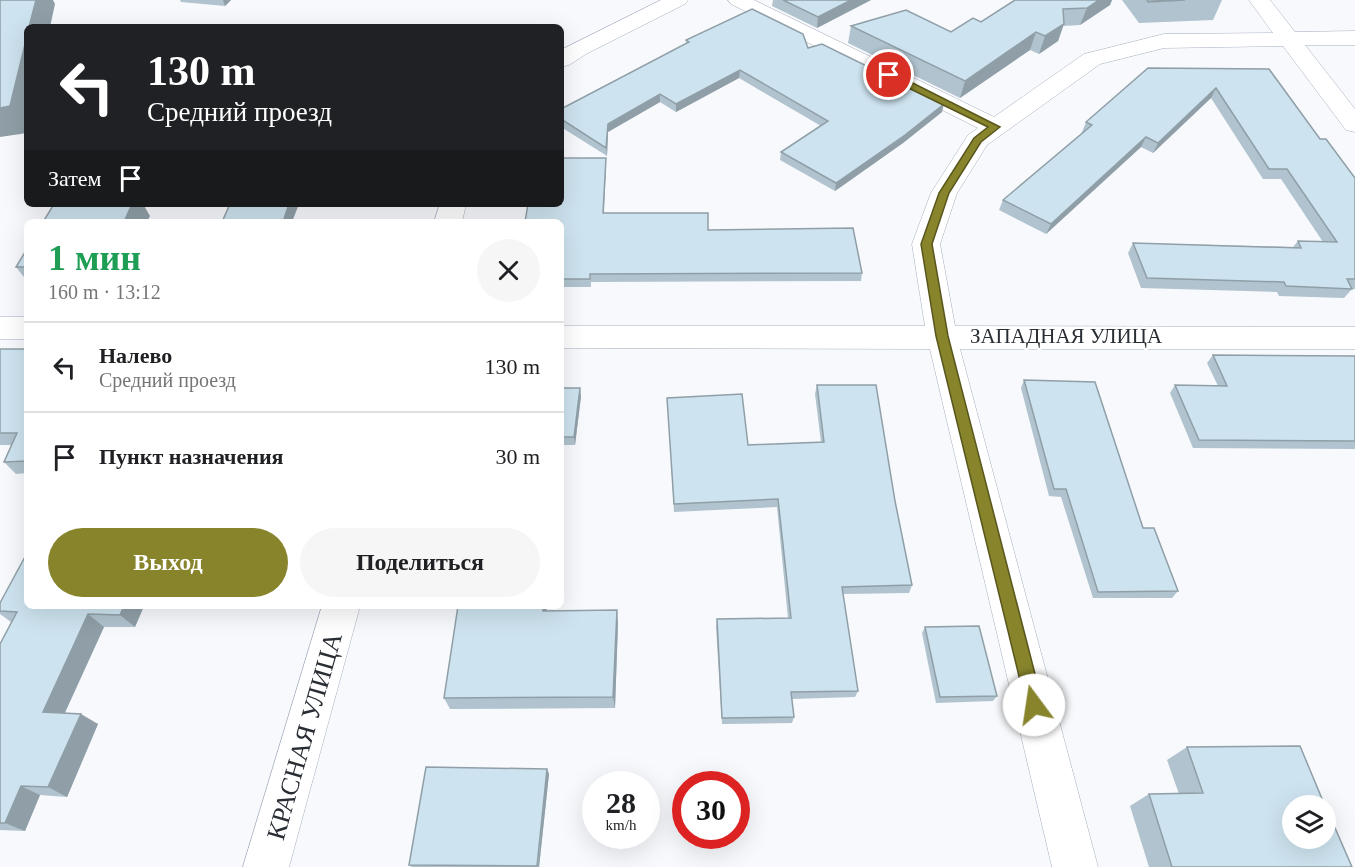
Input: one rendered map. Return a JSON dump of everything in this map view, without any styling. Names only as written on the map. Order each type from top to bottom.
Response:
[{"type":"street","points":[[564,58],[678,0]]},
{"type":"street","points":[[738,0],[995,127]]},
{"type":"street","points":[[1260,0],[1355,125]]},
{"type":"street","points":[[1075,867],[942,336],[926,244],[944,193],[977,140],[1092,58],[1164,41],[1355,38]]},
{"type":"street","points":[[0,328],[24,328]]},
{"type":"street","name":"ЗАПАДНАЯ УЛИЦА","points":[[564,337],[1355,338]]},
{"type":"street","name":"КРАСНАЯ УЛИЦА","points":[[266,867],[340,609]]},
{"type":"building","points":[[0,0],[36,0],[30,24],[24,24],[24,48],[10,106],[0,108]]},
{"type":"building","points":[[783,0],[851,0],[818,17]]},
{"type":"building","points":[[1015,0],[1099,0],[1087,8],[1063,9],[1064,24],[1045,36],[1036,32],[965,81],[851,26],[906,10],[951,32],[973,18],[981,22]]},
{"type":"building","points":[[1147,0],[1185,0],[1148,2]]},
{"type":"building","points":[[752,9],[803,34],[808,48],[822,44],[944,104],[905,135],[836,183],[781,152],[828,121],[740,70],[676,104],[660,94],[608,124],[606,148],[564,121],[564,107],[689,42],[686,40]]},
{"type":"building","points":[[1148,68],[1269,69],[1320,139],[1326,139],[1355,178],[1355,279],[1347,279],[1352,289],[1286,286],[1284,282],[1147,278],[1133,243],[1301,248],[1298,241],[1337,242],[1287,169],[1269,169],[1216,88],[1158,143],[1146,137],[1051,224],[1003,200],[1092,125],[1086,122]]},
{"type":"building","points":[[564,158],[606,158],[603,213],[708,213],[708,230],[853,228],[862,273],[590,274],[590,279],[564,279],[564,219],[526,219],[528,207],[564,207]]},
{"type":"building","points":[[52,207],[131,207],[125,219],[45,219]]},
{"type":"building","points":[[229,207],[288,207],[284,219],[223,219]]},
{"type":"building","points":[[24,254],[24,267],[16,267]]},
{"type":"building","points":[[0,349],[24,349],[24,461],[4,462],[17,433],[0,433]]},
{"type":"building","points":[[1213,355],[1355,356],[1355,441],[1199,440],[1175,385],[1227,386]]},
{"type":"building","points":[[1024,380],[1095,382],[1143,528],[1154,528],[1178,591],[1098,592],[1066,489],[1054,489]]},
{"type":"building","points":[[817,385],[876,385],[895,501],[912,585],[842,587],[858,691],[791,692],[794,717],[722,718],[717,619],[791,618],[778,499],[674,504],[667,398],[742,394],[748,445],[824,442]]},
{"type":"building","points":[[564,388],[580,388],[574,437],[564,437]]},
{"type":"building","points":[[24,559],[24,609],[123,609],[120,615],[88,614],[43,712],[81,714],[48,787],[21,786],[5,823],[0,823],[0,644],[17,612],[0,611],[0,603]]},
{"type":"building","points":[[458,609],[617,610],[613,697],[444,698]]},
{"type":"building","points":[[979,626],[997,696],[940,697],[925,627]]},
{"type":"building","points":[[1300,746],[1320,795],[1282,795],[1282,849],[1336,849],[1336,830],[1352,867],[1172,867],[1149,794],[1203,793],[1187,747]]},
{"type":"building","points":[[426,767],[547,769],[537,866],[409,865]]},
{"type":"route","points":[[889,75],[995,127],[977,140],[944,193],[926,244],[942,336],[1034,705]]}]
